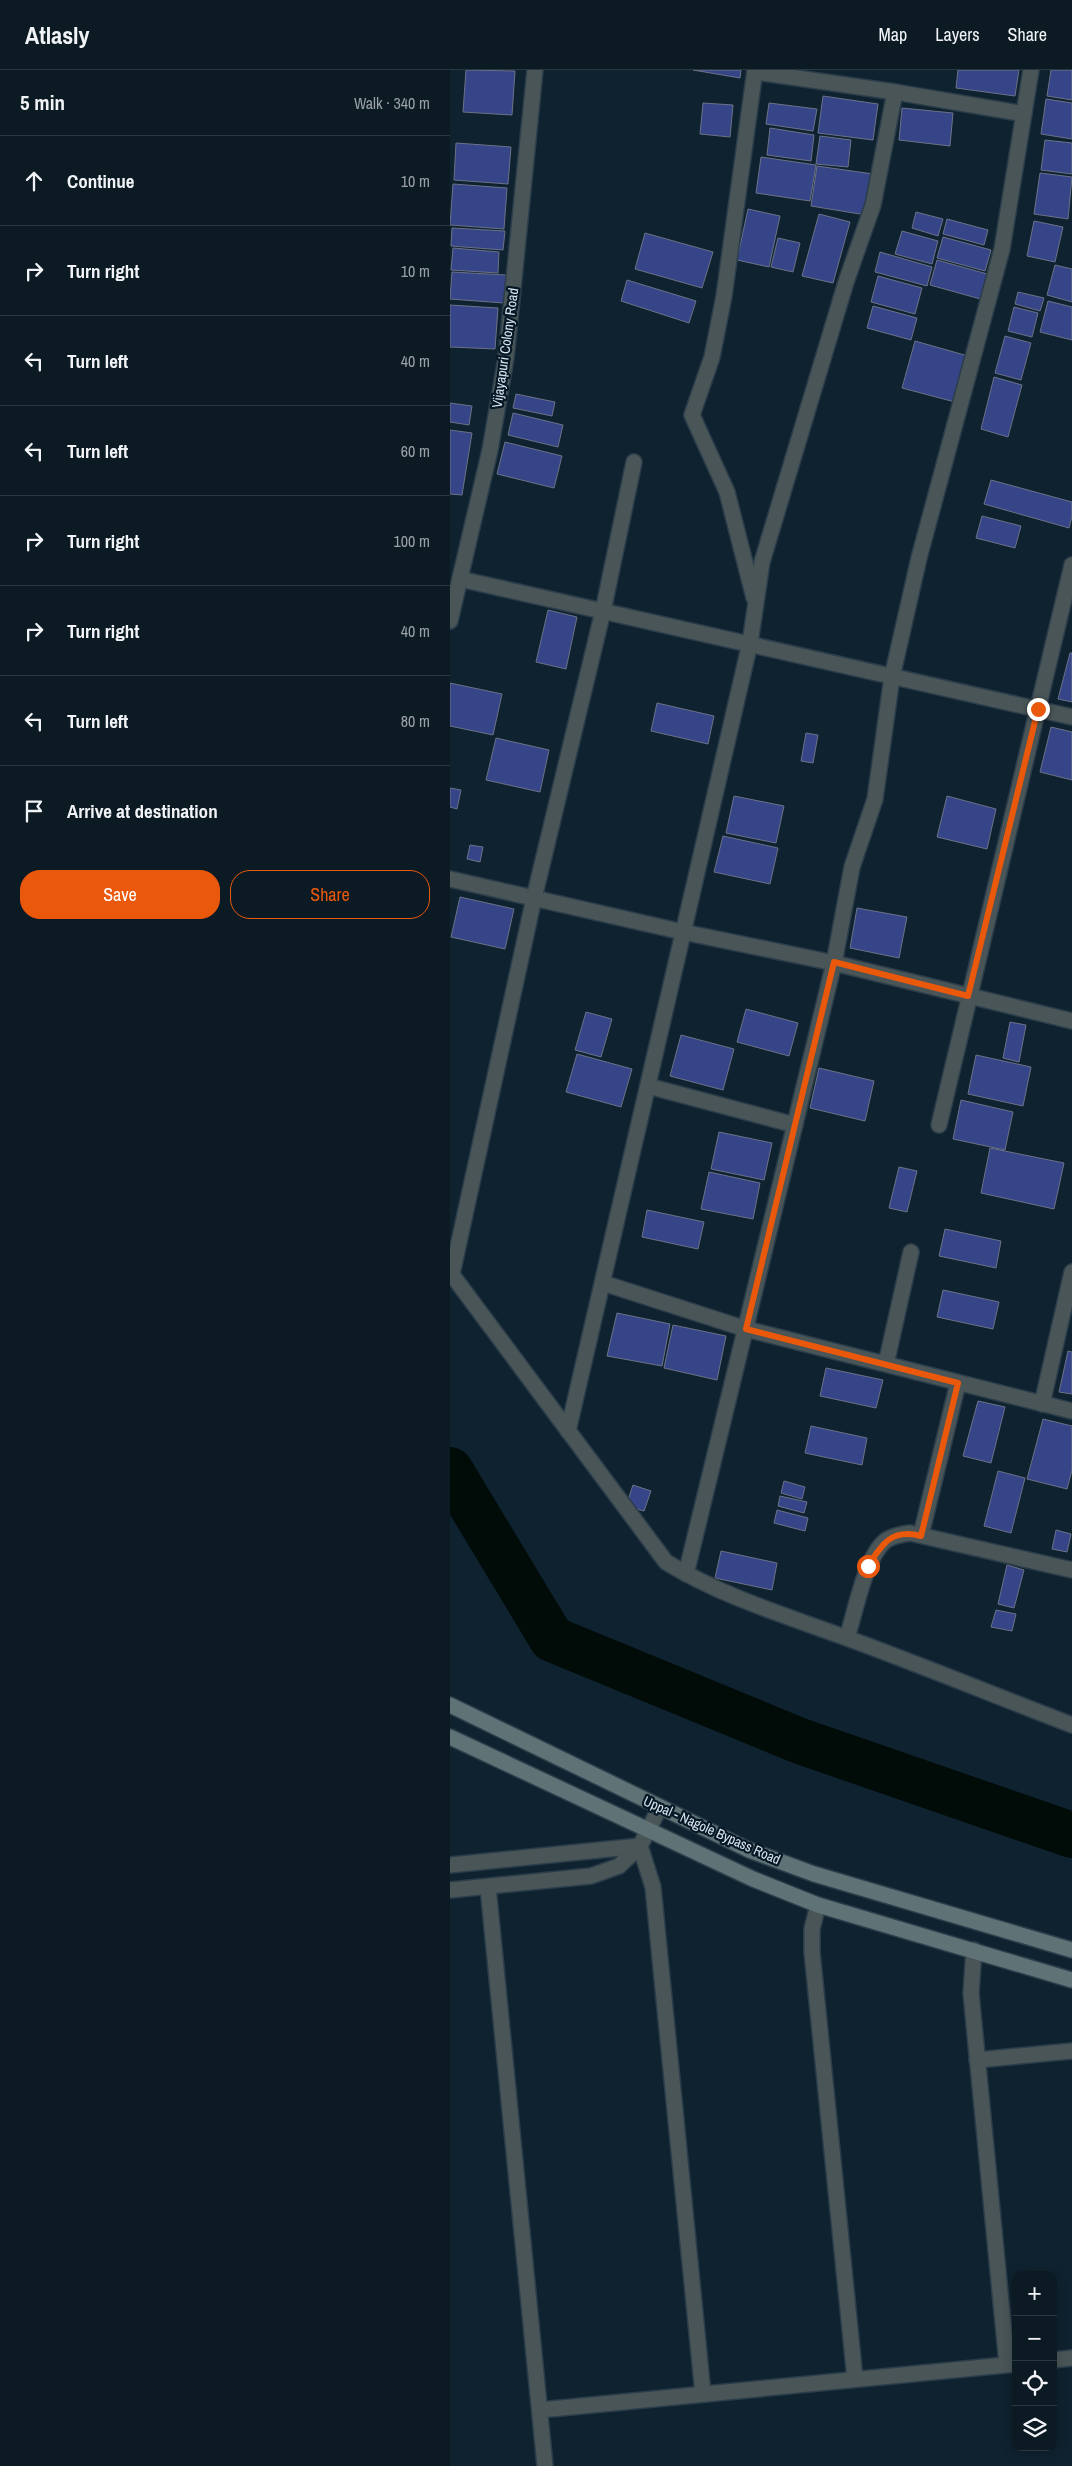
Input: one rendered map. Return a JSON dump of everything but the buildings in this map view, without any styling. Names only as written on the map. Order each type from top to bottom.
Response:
[{"type":"street","name":"Vijayapuri Colony Road","points":[[450,621],[490,450],[506,358],[535,70]]},
{"type":"street","points":[[686,1574],[834,962],[852,867],[875,799],[892,677],[919,558],[1002,249],[1031,70]]},
{"type":"street","points":[[756,604],[727,492],[692,415],[712,357],[724,296],[755,71],[1024,114]]},
{"type":"street","points":[[568,1431],[750,643],[762,562],[846,282],[873,205],[895,92]]},
{"type":"street","points":[[634,462],[602,611],[534,898],[451,1273],[666,1562],[686,1574],[762,1608],[847,1638],[1072,1726]]},
{"type":"street","points":[[939,1125],[968,996],[1072,565]]},
{"type":"street","points":[[460,579],[1072,717]]},
{"type":"street","points":[[450,879],[683,932],[834,962],[1072,1021]]},
{"type":"street","points":[[648,1086],[794,1125]]},
{"type":"street","points":[[886,1364],[911,1252]]},
{"type":"street","points":[[1042,1404],[1072,1272]]},
{"type":"street","points":[[602,1283],[746,1329],[1072,1411]]},
{"type":"street","points":[[921,1536],[958,1383]]},
{"type":"street","points":[[847,1638],[868,1566],[885,1541],[910,1533],[1072,1570]]},
{"type":"street","name":"Uppal - Nagole Bypass Road","points":[[450,1705],[749,1850],[814,1874],[1072,1950]]},
{"type":"street","name":"Uppal - Nagole Bypass Road","points":[[450,1737],[753,1879],[818,1904],[1072,1980]]},
{"type":"street","points":[[450,1890],[591,1876],[619,1866],[640,1846],[660,1807]]},
{"type":"street","points":[[450,1865],[640,1846]]},
{"type":"street","points":[[640,1846],[653,1886],[703,2394]]},
{"type":"street","points":[[488,1886],[545,2466]]},
{"type":"street","points":[[818,1904],[812,1929],[812,1952],[855,2379]]},
{"type":"street","points":[[540,2410],[1012,2364],[971,1993],[974,1950]]},
{"type":"street","points":[[978,2060],[1072,2051]]},
{"type":"street","points":[[1057,2360],[1072,2358]]},
{"type":"waterway","points":[[450,1470],[552,1639],[800,1741],[1072,1835]]},
{"type":"route","points":[[868,1566],[885,1541],[910,1533],[921,1536],[958,1383],[746,1329],[834,962],[968,996],[1038,709]]}]
